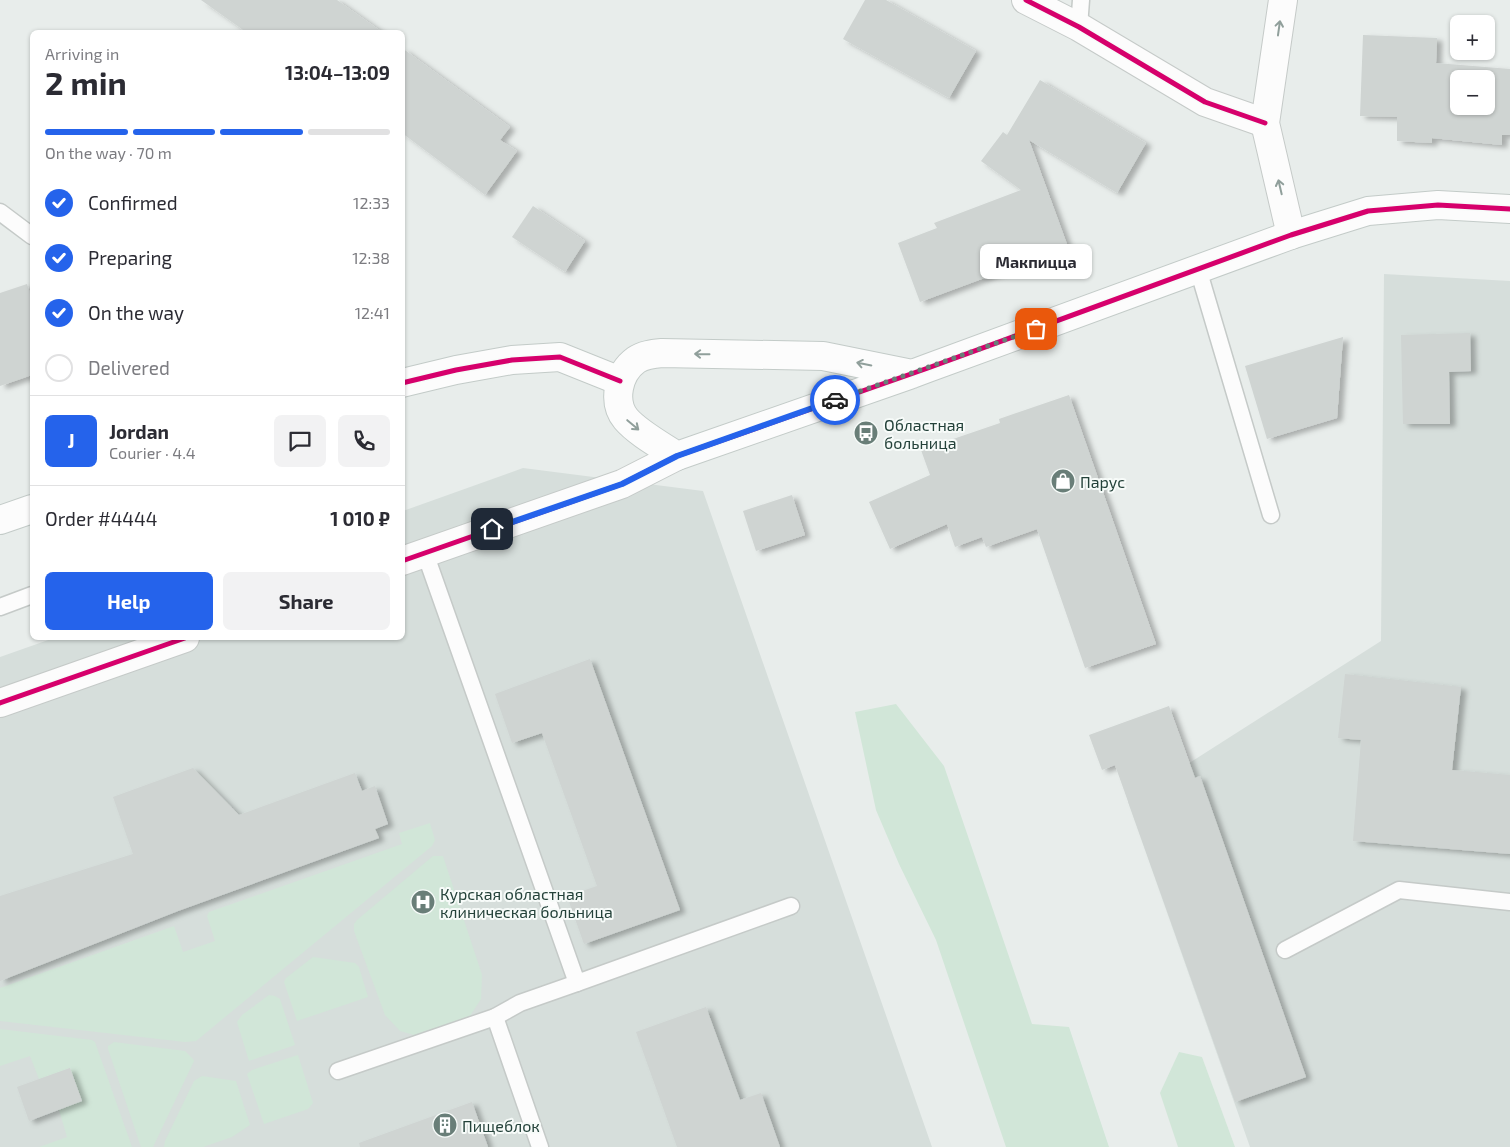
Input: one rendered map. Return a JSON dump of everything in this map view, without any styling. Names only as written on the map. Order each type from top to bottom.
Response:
[{"type":"street","points":[[1026,0],[1079,27],[1205,102],[1266,123]]},
{"type":"street","points":[[1283,0],[1266,123],[1291,235]]},
{"type":"street","points":[[414,557],[622,484],[677,456],[912,374],[1291,235],[1368,211],[1438,205],[1510,209]]},
{"type":"street","points":[[677,456],[626,419],[620,407],[618,394],[620,381],[626,369],[636,360],[648,355],[662,353],[823,356],[912,374]]},
{"type":"street","points":[[405,382],[456,370],[512,360],[560,357],[620,381]]},
{"type":"street","points":[[0,520],[30,510]]},
{"type":"street","points":[[0,702],[179,640]]},
{"type":"lane","points":[[1079,27],[1081,0]]},
{"type":"lane","points":[[0,212],[30,234]]},
{"type":"lane","points":[[1198,270],[1271,515]]},
{"type":"lane","points":[[414,557],[577,983]]},
{"type":"lane","points":[[0,607],[30,596]]},
{"type":"lane","points":[[1285,950],[1399,890],[1510,902]]},
{"type":"lane","points":[[338,1070],[495,1017],[520,1003],[791,906]]},
{"type":"lane","points":[[495,1017],[540,1147]]},
{"type":"shaded area","points":[[1384,274],[1510,281],[1510,1147],[1250,1147],[1128,802],[1381,641]]},
{"type":"shaded area","name":"Курская областная клиническая больница","points":[[523,468],[703,491],[932,1147],[0,1147],[0,657],[48,640],[405,640],[405,510]]},
{"type":"green space","points":[[896,704],[944,766],[1032,1024],[1069,1027],[1109,1147],[1006,1147],[936,940],[899,864],[876,810],[855,712]]},
{"type":"green space","points":[[430,823],[435,840],[432,846],[196,1041],[185,1042],[0,1021],[0,988],[174,926],[183,952],[215,941],[207,916],[209,912],[402,844],[399,833]]},
{"type":"green space","points":[[433,856],[443,856],[482,975],[481,999],[470,1016],[414,1035],[400,1031],[385,1015],[354,931],[354,924]]},
{"type":"green space","points":[[313,957],[355,963],[359,967],[368,997],[297,1021],[284,982],[286,978]]},
{"type":"green space","points":[[269,995],[280,999],[295,1045],[249,1061],[237,1022],[242,1015]]},
{"type":"green space","points":[[0,1029],[92,1040],[95,1042],[132,1147],[39,1147],[67,1137],[59,1110],[82,1101],[70,1068],[39,1079],[30,1056],[0,1066]]},
{"type":"green space","points":[[114,1042],[185,1051],[194,1061],[153,1147],[141,1147],[108,1049],[108,1046]]},
{"type":"green space","points":[[1179,1052],[1202,1057],[1235,1147],[1178,1147],[1160,1093]]},
{"type":"green space","points":[[298,1055],[313,1103],[308,1109],[264,1124],[247,1074],[252,1070]]},
{"type":"green space","points":[[202,1076],[236,1081],[250,1125],[232,1137],[203,1147],[164,1147],[165,1141],[194,1081]]},
{"type":"building","points":[[201,0],[337,0],[379,30],[243,30]]},
{"type":"building","points":[[865,0],[886,0],[976,51],[949,98],[843,39]]},
{"type":"building","points":[[1363,35],[1437,38],[1436,63],[1510,69],[1510,135],[1502,135],[1502,145],[1432,138],[1432,143],[1397,141],[1397,117],[1360,116]]},
{"type":"building","points":[[405,50],[510,127],[500,140],[517,151],[485,195],[405,135]]},
{"type":"building","points":[[1040,80],[1146,143],[1117,193],[1029,140],[1068,247],[920,302],[898,243],[937,228],[934,223],[1021,190],[981,161],[1003,132],[1007,135]]},
{"type":"building","points":[[533,206],[585,241],[565,272],[512,237]]},
{"type":"building","points":[[27,284],[30,294],[30,376],[0,386],[0,293]]},
{"type":"building","points":[[1470,333],[1471,371],[1449,372],[1450,424],[1403,424],[1401,335]]},
{"type":"building","points":[[1343,337],[1337,418],[1267,439],[1245,366]]},
{"type":"building","points":[[1069,395],[1156,644],[1085,668],[1037,529],[986,547],[982,537],[955,547],[947,524],[890,549],[869,502],[930,475],[921,450],[1000,423],[999,419]]},
{"type":"building","points":[[792,495],[805,535],[756,551],[743,511]]},
{"type":"building","points":[[590,659],[680,910],[584,944],[567,896],[597,886],[542,733],[512,743],[495,694]]},
{"type":"building","points":[[1345,674],[1461,687],[1452,770],[1510,775],[1510,854],[1353,841],[1361,740],[1338,738]]},
{"type":"building","points":[[1169,706],[1195,778],[1200,776],[1306,1077],[1235,1102],[1115,765],[1102,770],[1089,735]]},
{"type":"building","points":[[193,768],[239,815],[355,773],[362,791],[375,786],[388,824],[375,829],[379,838],[178,911],[0,981],[0,896],[133,854],[113,797]]},
{"type":"building","points":[[706,1007],[740,1100],[761,1093],[780,1147],[677,1147],[636,1032]]},
{"type":"building","points":[[70,1068],[82,1101],[29,1121],[17,1087]]},
{"type":"building","name":"Пищеблок","points":[[472,1102],[488,1147],[360,1147],[359,1143]]},
{"type":"cycle path","points":[[1026,0],[1079,27],[1205,102],[1265,123]]},
{"type":"cycle path","points":[[405,560],[622,484],[677,456],[928,368],[1291,235],[1368,211],[1438,205],[1510,209]]},
{"type":"cycle path","points":[[405,382],[456,370],[512,360],[560,357],[620,381]]},
{"type":"cycle path","points":[[0,703],[179,640]]},
{"type":"way so far","points":[[835,400],[1036,329]]},
{"type":"place","name":"Макпицца","points":[[1036,329]]},
{"type":"place","name":"Областная больница","points":[[866,433]]},
{"type":"place","name":"Парус","points":[[1063,481]]},
{"type":"place","name":"Курская областная клиническая больница","points":[[423,902]]},
{"type":"place","name":"Пищеблок","points":[[445,1125]]},
{"type":"route","points":[[492,529],[622,484],[677,456],[835,400]]}]
